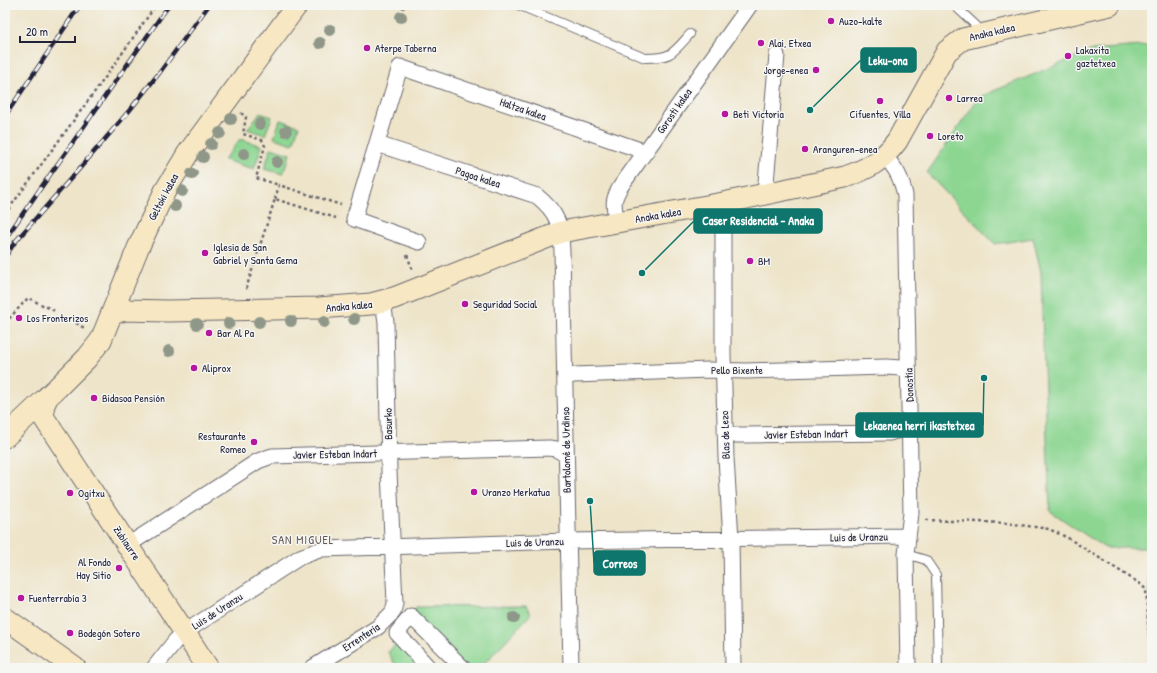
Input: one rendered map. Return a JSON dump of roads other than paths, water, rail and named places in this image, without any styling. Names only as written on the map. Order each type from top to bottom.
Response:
[{"type":"street","name":"Geltoki kalea","points":[[5,437],[36,417],[48,396],[87,358],[101,340],[115,309],[138,248],[165,191],[188,153],[297,5]]},
{"type":"street","name":"Gorosti kalea","points":[[617,222],[614,208],[614,197],[750,5]]},
{"type":"street","name":"Anaka kalea","points":[[115,309],[167,311],[313,309],[383,302],[561,232],[723,203],[845,177],[876,163],[897,141],[947,51],[963,39],[1110,5]]},
{"type":"street","points":[[765,194],[777,55]]},
{"type":"street","name":"Haltza kalea","points":[[377,144],[400,67],[646,152]]},
{"type":"street","points":[[377,144],[354,219],[419,242]]},
{"type":"street","name":"Pagoa kalea","points":[[377,144],[537,196],[553,211],[561,232]]},
{"type":"street","name":"Donostia","points":[[884,156],[893,165],[900,176],[905,195],[911,513],[906,554],[908,668]]},
{"type":"street","name":"Blas de Lezo","points":[[723,203],[723,371],[730,539],[733,668]]},
{"type":"street","name":"Bartolomé de Urdinso","points":[[561,232],[571,668]]},
{"type":"street","name":"Anaka kalea","points":[[127,274],[129,287],[136,298],[146,306],[167,311]]},
{"type":"street","name":"Basurko","points":[[383,302],[386,322],[388,453],[392,547]]},
{"type":"street","points":[[115,309],[127,318],[132,320],[138,319]]},
{"type":"street","name":"Anaka kalea","points":[[101,340],[116,330],[138,319],[167,311]]},
{"type":"street","name":"Pello Bixente","points":[[565,377],[574,374],[886,367],[901,368],[908,371]]},
{"type":"street","name":"Zubiaurre","points":[[36,417],[128,545],[208,668]]},
{"type":"street","name":"Javier Esteban Indart","points":[[725,432],[732,435],[744,436],[888,433],[910,427]]},
{"type":"street","name":"Javier Esteban Indart","points":[[128,545],[265,457],[287,455],[388,453],[406,451],[549,448],[556,449],[566,455]]},
{"type":"street","name":"Luis de Uranzu","points":[[154,668],[176,640],[185,632],[300,557],[322,549],[568,540],[908,536]]},
{"type":"street","name":"Errenteria","points":[[312,668],[378,628],[393,612],[395,603],[392,547]]},
{"type":"street","points":[[429,668],[397,633],[411,616],[463,668]]},
{"type":"street","points":[[5,618],[75,668]]},
{"type":"lane","points":[[518,5],[645,58],[661,58],[674,52],[690,34]]},
{"type":"lane","points":[[954,5],[986,34]]},
{"type":"lane","points":[[906,554],[926,560],[936,575],[938,668]]},
{"type":"railway","points":[[5,116],[80,5]]},
{"type":"railway","points":[[5,239],[169,5]]},
{"type":"railway","points":[[5,257],[15,242],[129,111],[160,72],[209,5]]},
{"type":"place","name":"Auzo-kalte","points":[[831,21]]},
{"type":"place","name":"Alai, Etxea","points":[[761,43]]},
{"type":"place","name":"Aterpe Taberna","points":[[367,48]]},
{"type":"place","name":"Lakaxita gaztetxea","points":[[1068,56]]},
{"type":"place","name":"Jorge-enea","points":[[816,70]]},
{"type":"place","name":"Larrea","points":[[949,98]]},
{"type":"place","name":"Cifuentes, Villa","points":[[880,101]]},
{"type":"place","name":"Leku-ona","points":[[810,110]]},
{"type":"place","name":"Beti Victoria","points":[[725,114]]},
{"type":"place","name":"Loreto","points":[[930,136]]},
{"type":"place","name":"Aranguren-enea","points":[[805,149]]},
{"type":"place","name":"Iglesia de San Gabriel y Santa Gema","points":[[205,253]]},
{"type":"place","name":"BM","points":[[750,261]]},
{"type":"place","name":"Caser Residencial - Anaka","points":[[642,273]]},
{"type":"place","name":"Seguridad Social","points":[[465,304]]},
{"type":"place","name":"Los Fronterizos","points":[[19,318]]},
{"type":"place","name":"Bar Al Pa","points":[[209,333]]},
{"type":"place","name":"Aliprox","points":[[194,368]]},
{"type":"place","name":"Lekaenea herri ikastetxea","points":[[984,378]]},
{"type":"place","name":"Bidasoa Pensión","points":[[94,398]]},
{"type":"place","name":"Restaurante Romeo","points":[[254,442]]},
{"type":"place","name":"Uranzo Merkatua","points":[[474,492]]},
{"type":"place","name":"Ogitxu","points":[[70,493]]},
{"type":"place","name":"Correos","points":[[590,501]]},
{"type":"place","name":"Al Fondo Hay Sitio","points":[[119,568]]},
{"type":"place","name":"Fuenterrabía 3","points":[[21,598]]},
{"type":"place","name":"Bodegón Sotero","points":[[70,633]]},
{"type":"district","name":"SAN MIGUEL","points":[[303,539]]}]
